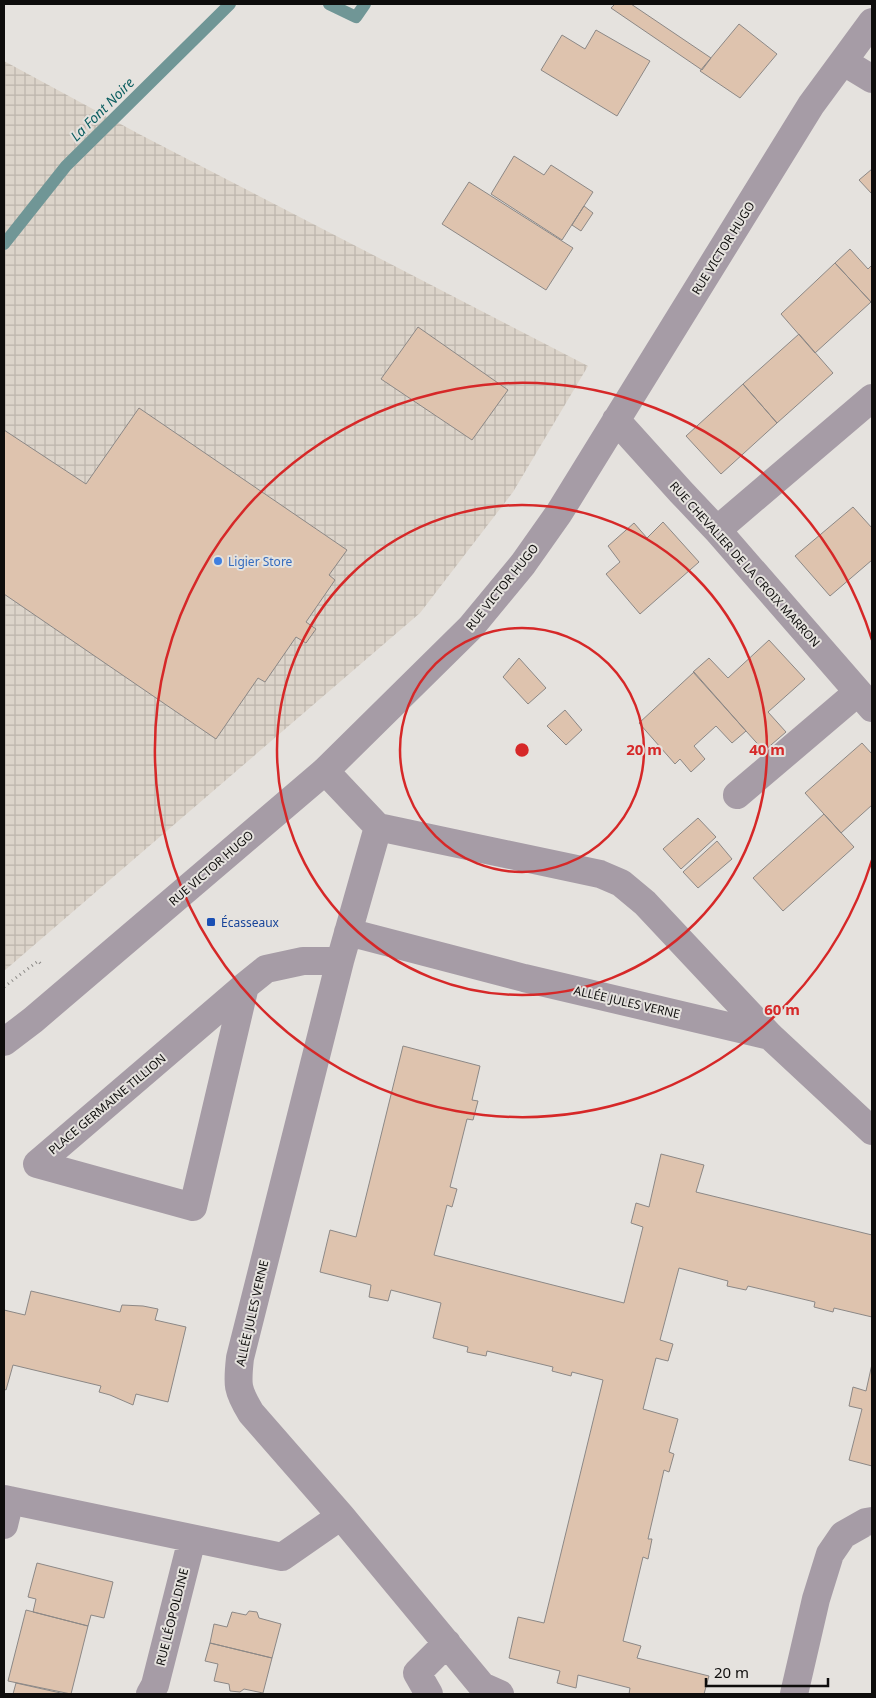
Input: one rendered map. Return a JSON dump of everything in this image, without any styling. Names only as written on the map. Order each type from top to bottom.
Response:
[{"type":"street","name":"RUE VICTOR HUGO","points":[[4,1042],[33,1020],[325,771],[471,628],[523,564],[559,513],[811,105],[872,22]]},
{"type":"street","points":[[844,62],[872,79]]},
{"type":"street","points":[[717,530],[872,398]]},
{"type":"street","name":"RUE CHEVALIER DE LA CROIX MARRON","points":[[616,420],[717,530],[865,700]]},
{"type":"street","points":[[737,796],[865,700]]},
{"type":"street","points":[[325,771],[378,827],[600,874],[621,883],[645,903],[770,1036]]},
{"type":"street","name":"ALLÉE JULES VERNE","points":[[378,827],[340,961],[240,1358],[238,1379],[240,1395],[250,1412],[341,1516],[482,1686],[500,1694]]},
{"type":"street","name":"ALLÉE JULES VERNE","points":[[348,932],[524,978],[770,1036],[872,1131]]},
{"type":"street","name":"PLACE GERMAINE TILLION","points":[[245,986],[193,1206],[37,1164],[111,1100],[245,986],[266,969],[302,961],[340,961]]},
{"type":"street","points":[[6,1508],[192,1539],[282,1557],[341,1516]]},
{"type":"street","points":[[794,1694],[816,1599],[830,1554],[843,1535],[866,1522],[872,1521]]},
{"type":"street","name":"RUE LÉOPOLDINE","points":[[150,1694],[154,1685],[192,1539]]},
{"type":"street","points":[[429,1694],[417,1674],[447,1643]]},
{"type":"shaded area","points":[[4,61],[139,134],[588,366],[513,492],[420,613],[4,971]]},
{"type":"building","points":[[615,4],[631,4],[711,58],[702,70],[611,8]]},
{"type":"building","points":[[739,24],[777,54],[740,98],[700,71]]},
{"type":"building","points":[[596,30],[650,61],[617,116],[541,70],[562,35],[585,49]]},
{"type":"building","points":[[514,156],[544,175],[551,165],[593,192],[562,240],[491,194]]},
{"type":"building","points":[[872,169],[872,194],[859,180]]},
{"type":"building","points":[[469,182],[573,248],[546,290],[442,224]]},
{"type":"building","points":[[584,206],[593,213],[581,231],[572,225]]},
{"type":"building","points":[[850,249],[868,269],[872,265],[872,303],[835,263]]},
{"type":"building","points":[[835,263],[871,302],[815,353],[781,314]]},
{"type":"building","points":[[418,327],[508,390],[472,440],[381,379]]},
{"type":"building","points":[[799,334],[833,373],[777,423],[743,384]]},
{"type":"building","points":[[743,384],[777,423],[721,474],[686,436]]},
{"type":"building","points":[[139,408],[347,550],[329,575],[335,580],[306,622],[316,629],[306,643],[296,637],[265,682],[258,678],[216,739],[4,594],[4,430],[86,484]]},
{"type":"building","points":[[853,507],[872,528],[872,560],[830,596],[795,556]]},
{"type":"building","points":[[663,522],[699,562],[640,614],[606,574],[620,562],[608,546],[634,523],[647,538]]},
{"type":"building","points":[[769,640],[805,679],[768,712],[786,732],[764,751],[693,672],[709,658],[728,678]]},
{"type":"building","points":[[519,658],[546,688],[528,704],[503,677]]},
{"type":"building","points":[[694,672],[746,731],[732,743],[716,726],[694,746],[705,759],[691,772],[680,759],[675,764],[639,723]]},
{"type":"building","points":[[565,710],[582,730],[566,745],[547,726]]},
{"type":"building","points":[[862,743],[872,754],[872,805],[841,833],[805,793]]},
{"type":"building","points":[[824,814],[854,847],[783,911],[753,878]]},
{"type":"building","points":[[698,818],[716,837],[681,869],[663,849]]},
{"type":"building","points":[[717,841],[732,859],[698,888],[683,872]]},
{"type":"building","points":[[403,1046],[480,1066],[472,1100],[478,1101],[473,1120],[467,1119],[450,1187],[457,1189],[452,1207],[447,1205],[434,1255],[624,1303],[643,1227],[631,1223],[636,1203],[649,1207],[661,1154],[704,1165],[696,1192],[872,1235],[872,1317],[834,1308],[833,1312],[814,1307],[815,1302],[748,1286],[746,1290],[727,1286],[728,1281],[679,1268],[660,1340],[673,1344],[668,1361],[656,1358],[643,1409],[678,1419],[669,1452],[674,1454],[669,1472],[664,1470],[648,1539],[652,1539],[648,1559],[643,1557],[623,1641],[641,1646],[637,1658],[709,1676],[704,1694],[629,1694],[630,1688],[578,1675],[576,1688],[557,1683],[560,1671],[509,1658],[518,1617],[544,1623],[603,1380],[572,1372],[571,1376],[552,1371],[553,1367],[487,1351],[486,1356],[467,1352],[468,1347],[433,1338],[441,1303],[391,1290],[388,1301],[369,1297],[371,1285],[320,1272],[330,1230],[356,1237]]},
{"type":"building","points":[[31,1291],[120,1312],[122,1305],[158,1309],[155,1320],[186,1327],[168,1402],[136,1394],[133,1405],[99,1392],[101,1386],[13,1365],[6,1390],[4,1389],[4,1310],[25,1315]]},
{"type":"building","points":[[872,1364],[872,1466],[849,1460],[862,1409],[849,1406],[853,1387],[866,1391]]},
{"type":"building","points":[[37,1563],[113,1582],[104,1618],[91,1615],[88,1626],[33,1612],[36,1599],[28,1597]]},
{"type":"building","points":[[26,1610],[88,1626],[71,1694],[8,1681]]},
{"type":"building","points":[[249,1611],[257,1612],[259,1618],[281,1624],[272,1658],[210,1643],[214,1624],[227,1627],[232,1612],[246,1615]]},
{"type":"building","points":[[210,1643],[272,1658],[263,1693],[244,1689],[240,1692],[230,1691],[229,1684],[214,1681],[218,1664],[205,1661]]},
{"type":"building","points":[[16,1683],[65,1694],[13,1694]]},
{"type":"waterway","name":"La Font Noire","points":[[4,244],[66,166],[230,4]]},
{"type":"waterway","name":"La Font Noire","points":[[329,4],[356,17],[365,4]]},
{"type":"place","name":"Ligier Store","points":[[218,561]]},
{"type":"place","name":"Écasseaux","points":[[211,922]]}]
